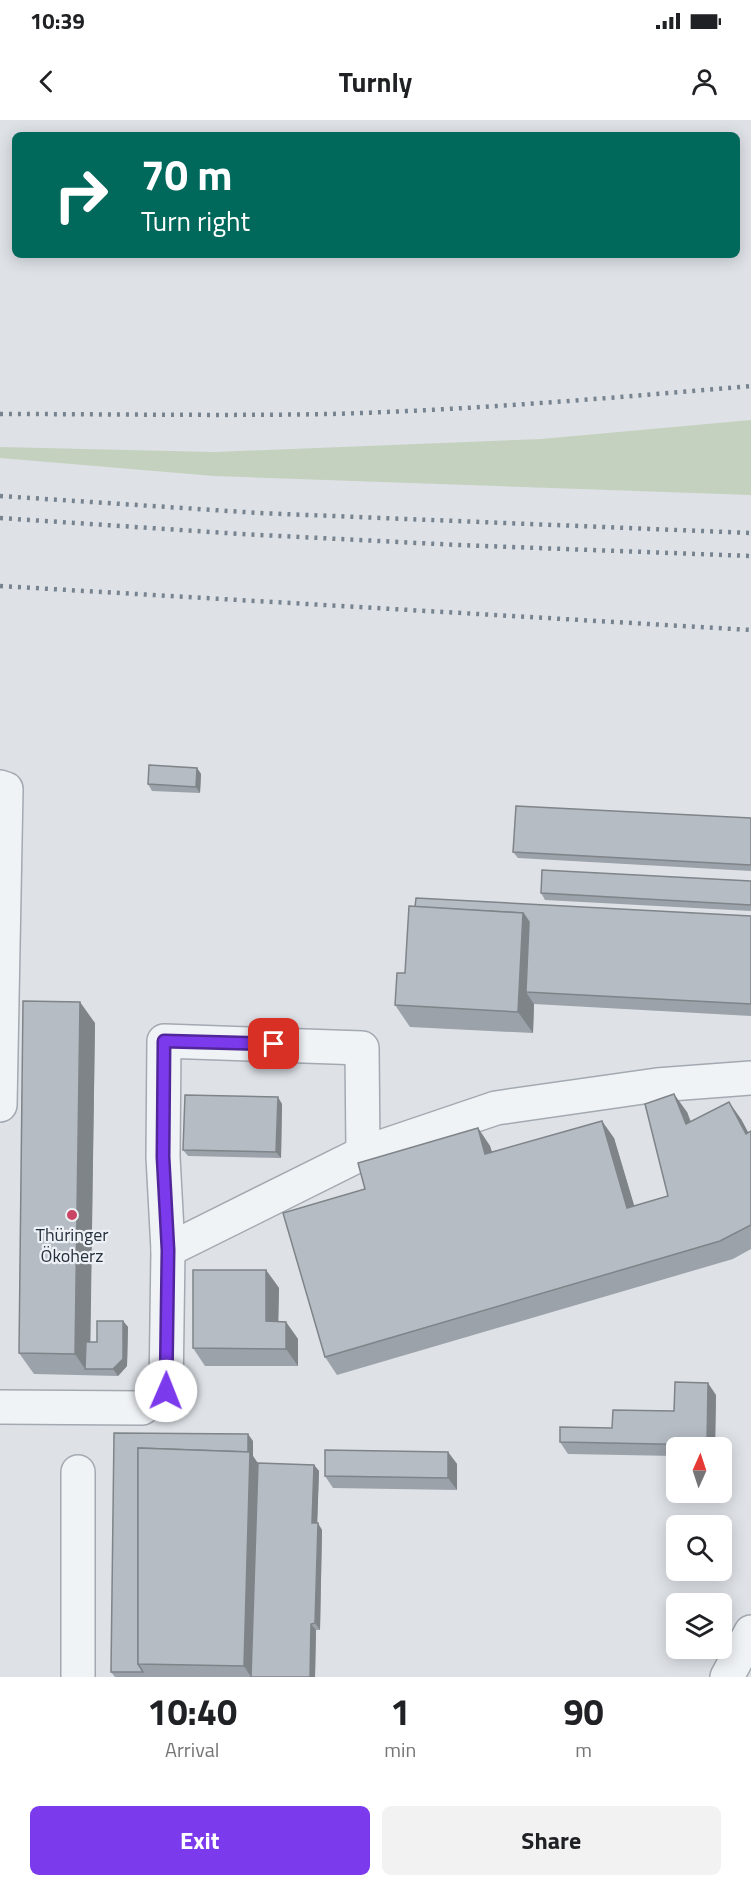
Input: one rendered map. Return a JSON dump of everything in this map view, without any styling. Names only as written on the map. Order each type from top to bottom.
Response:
[{"type":"street","points":[[0,1104],[3,788]]},
{"type":"street","points":[[0,1407],[142,1408],[166,1391],[168,1250],[163,1157],[164,1041],[362,1048],[363,1153]]},
{"type":"street","points":[[168,1250],[363,1153],[496,1108],[657,1085],[751,1078]]},
{"type":"street","points":[[78,1472],[78,1677]]},
{"type":"street","points":[[728,1677],[751,1632]]},
{"type":"green space","points":[[751,420],[751,495],[214,476],[0,458],[0,447],[214,452],[541,439]]},
{"type":"building","points":[[149,765],[197,768],[196,787],[148,784]]},
{"type":"building","points":[[516,806],[751,818],[751,865],[513,852]]},
{"type":"building","points":[[542,870],[751,881],[751,905],[541,893]]},
{"type":"building","points":[[416,898],[751,916],[751,1004],[526,992],[529,922],[523,913],[415,907]]},
{"type":"building","points":[[409,906],[523,913],[518,1012],[395,1005],[397,973],[405,973]]},
{"type":"building","points":[[23,1001],[80,1002],[75,1354],[19,1353]]},
{"type":"building","points":[[674,1094],[686,1124],[729,1102],[746,1134],[751,1131],[751,1225],[720,1241],[325,1357],[283,1213],[365,1189],[358,1163],[478,1128],[485,1154],[602,1121],[627,1208],[668,1196],[645,1104]]},
{"type":"building","points":[[185,1095],[278,1097],[276,1152],[183,1150]]},
{"type":"building","points":[[193,1270],[266,1270],[266,1321],[286,1322],[286,1349],[193,1348]]},
{"type":"building","points":[[97,1321],[123,1321],[123,1359],[113,1369],[85,1369],[86,1342],[97,1342]]},
{"type":"building","points":[[675,1382],[708,1383],[707,1437],[666,1437],[666,1444],[560,1442],[560,1427],[612,1428],[613,1410],[674,1411]]},
{"type":"building","points":[[114,1433],[248,1434],[248,1452],[138,1448],[138,1664],[143,1672],[111,1672]]},
{"type":"building","points":[[138,1448],[250,1452],[244,1666],[138,1664]]},
{"type":"building","points":[[325,1450],[448,1452],[448,1478],[325,1476]]},
{"type":"building","points":[[258,1463],[314,1465],[312,1523],[318,1523],[315,1623],[311,1624],[310,1677],[251,1677]]},
{"type":"railway","points":[[0,414],[331,414],[436,410],[751,386]]},
{"type":"railway","points":[[0,496],[259,513],[751,533]]},
{"type":"railway","points":[[0,518],[458,545],[751,556]]},
{"type":"railway","points":[[0,586],[751,630]]},
{"type":"place","name":"Thüringer Ökoherz","points":[[72,1215]]},
{"type":"route","points":[[166,1391],[168,1250],[163,1157],[164,1041],[274,1044]]}]
